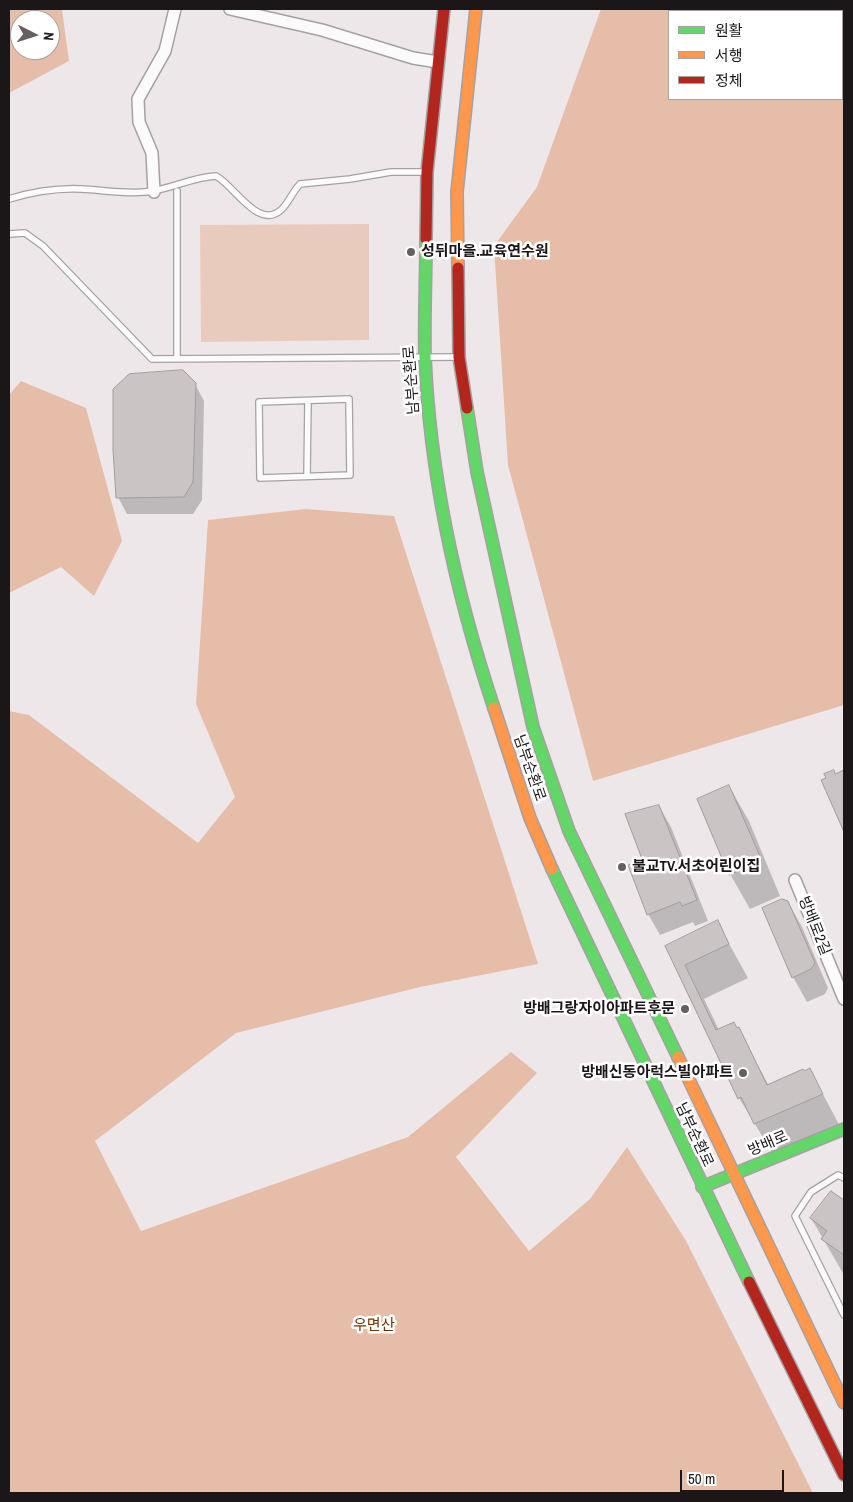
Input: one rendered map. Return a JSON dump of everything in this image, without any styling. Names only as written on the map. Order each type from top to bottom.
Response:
[{"type":"main road","name":"남부순환로","points":[[444,9],[427,172],[425,356],[431,436],[443,521],[480,666],[530,818],[571,912],[702,1188],[844,1475]]},
{"type":"main road","name":"남부순환로","points":[[476,9],[457,192],[460,357],[477,472],[536,737],[568,831],[844,1403]]},
{"type":"main road","name":"방배로","points":[[702,1188],[844,1129]]},
{"type":"street","points":[[154,192],[152,153],[139,122],[138,98],[165,51],[176,9]]},
{"type":"street","points":[[230,9],[322,30],[412,58],[438,62]]},
{"type":"street","name":"방배로2길","points":[[795,880],[844,999]]},
{"type":"lane","points":[[9,198],[28,193],[80,189],[128,194],[154,192],[216,176],[223,180],[257,214],[270,215],[283,208],[300,184],[350,180],[392,172],[427,172]]},
{"type":"lane","points":[[177,191],[177,359]]},
{"type":"lane","points":[[9,234],[25,233],[43,246],[152,359],[460,357]]},
{"type":"lane","points":[[349,399],[350,475],[260,478],[259,402],[308,401],[349,399]]},
{"type":"lane","points":[[307,476],[308,401]]},
{"type":"lane","points":[[844,1178],[838,1175],[811,1192],[795,1216],[844,1315]]},
{"type":"shaded area","points":[[369,224],[369,340],[201,342],[200,225]]},
{"type":"green space","points":[[9,9],[62,9],[69,61],[9,93]]},
{"type":"green space","points":[[601,9],[844,9],[844,705],[593,781],[508,465],[494,246],[537,187]]},
{"type":"green space","points":[[21,381],[86,408],[122,541],[94,596],[61,567],[9,593],[9,395]]},
{"type":"green space","name":"우면산","points":[[306,509],[394,516],[538,964],[420,987],[236,1033],[95,1141],[141,1231],[408,1137],[511,1052],[537,1073],[456,1157],[529,1251],[590,1199],[627,1147],[686,1241],[813,1493],[9,1493],[9,711],[29,715],[198,843],[235,797],[196,704],[208,520]]},
{"type":"building","points":[[183,370],[196,383],[193,482],[184,497],[116,498],[113,449],[113,389],[129,374]]},
{"type":"building","points":[[834,770],[835,774],[844,770],[844,832],[821,780],[826,778],[824,774]]},
{"type":"building","points":[[729,785],[762,861],[729,875],[697,799]]},
{"type":"building","points":[[659,805],[697,900],[682,906],[680,902],[647,915],[628,865],[642,859],[625,814]]},
{"type":"building","points":[[782,899],[788,901],[815,963],[811,969],[792,978],[762,908]]},
{"type":"building","name":"방배신동아럭스빌아파트","points":[[718,920],[729,944],[685,965],[716,1030],[734,1022],[737,1028],[739,1027],[767,1085],[803,1069],[804,1071],[810,1068],[823,1094],[754,1124],[741,1097],[738,1099],[665,946]]},
{"type":"building","points":[[831,1191],[844,1200],[844,1255],[821,1239],[827,1231],[810,1218]]},
{"type":"traffic: fast","points":[[426,239],[425,357],[428,402],[439,491],[447,535],[468,622],[494,708]]},
{"type":"traffic: fast","points":[[467,408],[477,472],[533,727],[569,831],[678,1057]]},
{"type":"traffic: fast","points":[[552,869],[749,1282]]},
{"type":"traffic: fast","points":[[702,1187],[844,1129]]},
{"type":"traffic: slow","points":[[458,268],[457,192],[476,9]]},
{"type":"traffic: slow","points":[[494,708],[530,818],[552,869]]},
{"type":"traffic: slow","points":[[678,1057],[844,1403]]},
{"type":"traffic: jam","points":[[426,239],[427,172],[444,9]]},
{"type":"traffic: jam","points":[[458,268],[459,357],[467,408]]},
{"type":"traffic: jam","points":[[749,1282],[844,1475]]},
{"type":"place","name":"성뒤마을.교육연수원","points":[[411,252]]},
{"type":"place","name":"불교TV.서초어린이집","points":[[622,867]]},
{"type":"place","name":"방배그랑자이아파트후문","points":[[685,1009]]},
{"type":"place","name":"방배신동아럭스빌아파트","points":[[743,1073]]}]
